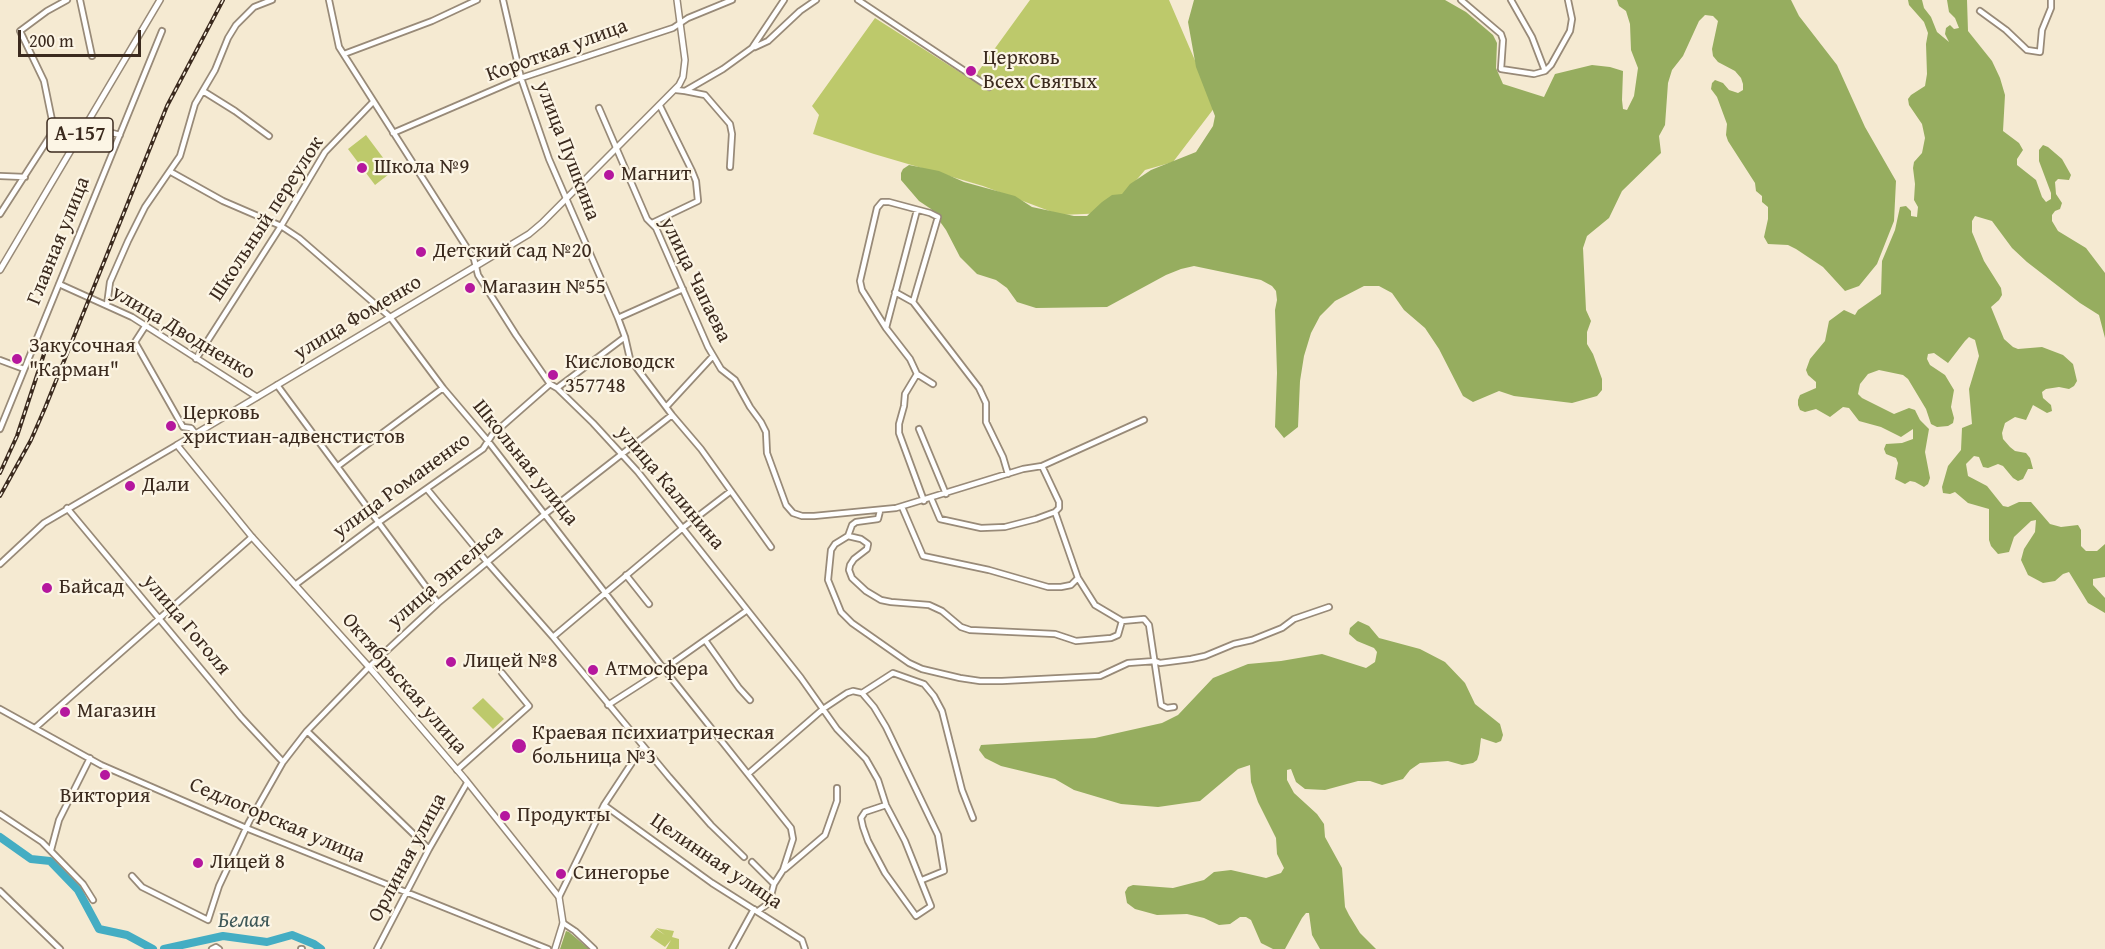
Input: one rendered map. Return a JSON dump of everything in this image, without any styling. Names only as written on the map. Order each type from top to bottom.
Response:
[{"type":"main road","name":"А-157","points":[[0,270],[160,0]]},
{"type":"main road","points":[[676,90],[685,68],[677,0]]},
{"type":"main road","name":"улица Фоменко","points":[[177,446],[195,433],[529,234],[567,200],[676,90]]},
{"type":"main road","name":"Октябрьская улица","points":[[177,446],[252,537],[457,771],[559,897]]},
{"type":"main road","points":[[555,949],[562,923],[559,897]]},
{"type":"street","points":[[0,214],[54,129],[44,81],[20,31],[47,11],[67,0]]},
{"type":"street","points":[[81,0],[92,56]]},
{"type":"street","points":[[107,305],[110,282],[128,242],[145,207],[180,156],[195,104],[215,70],[228,38],[236,25],[254,7],[272,0]]},
{"type":"street","name":"улица Калинина","points":[[329,0],[339,47],[474,259],[479,276],[550,384],[557,388],[622,453],[684,527],[837,729],[866,759],[878,780],[885,805],[905,842],[931,906],[916,916],[894,887],[868,841],[861,818],[865,812],[885,805]]},
{"type":"street","points":[[344,54],[432,21],[477,0]]},
{"type":"street","name":"улица Пушкина","points":[[503,0],[521,78],[549,159],[618,318],[630,359],[694,440],[771,547]]},
{"type":"street","name":"Короткая улица","points":[[393,134],[521,78],[673,28],[732,0]]},
{"type":"street","points":[[752,48],[784,0]]},
{"type":"street","points":[[685,91],[723,69],[752,48],[768,41],[800,11],[816,0]]},
{"type":"street","points":[[858,0],[989,87]]},
{"type":"street","points":[[1461,0],[1501,34],[1503,40],[1501,69],[1526,73],[1545,71]]},
{"type":"street","points":[[1511,0],[1532,37],[1545,71]]},
{"type":"street","points":[[1545,71],[1570,31],[1572,19],[1568,0]]},
{"type":"street","points":[[1980,11],[2006,30],[2027,50],[2040,52],[2042,30],[2051,8],[2051,0]]},
{"type":"street","name":"Главная улица","points":[[0,429],[162,32]]},
{"type":"street","points":[[676,90],[705,95],[730,124],[732,134],[730,167]]},
{"type":"street","points":[[203,91],[269,136]]},
{"type":"street","name":"Школьный переулок","points":[[196,359],[325,152],[373,102]]},
{"type":"street","name":"улица Чапаева","points":[[652,223],[698,201],[696,181],[692,171],[660,106]]},
{"type":"street","name":"улица Чапаева","points":[[598,108],[647,219],[657,228],[713,356],[722,369],[735,380],[766,432],[767,453],[786,505],[793,513],[814,516],[902,507],[1008,474],[1042,466],[1144,420]]},
{"type":"street","points":[[86,126],[120,135]]},
{"type":"street","points":[[54,129],[81,133]]},
{"type":"street","name":"Школьная улица","points":[[171,172],[224,201],[281,226],[299,238],[390,317],[443,388],[488,441],[664,669],[791,828],[794,839],[783,870]]},
{"type":"street","points":[[0,176],[25,177]]},
{"type":"street","points":[[913,302],[938,217],[889,202],[882,202],[877,208],[860,281],[862,290],[886,328],[910,359],[917,374],[933,384]]},
{"type":"street","points":[[886,328],[917,210]]},
{"type":"street","name":"улица Дводненко","points":[[59,284],[146,325],[257,397]]},
{"type":"street","points":[[618,318],[683,289]]},
{"type":"street","points":[[895,292],[913,302],[982,394],[986,403],[986,422],[1003,457],[1008,474]]},
{"type":"street","points":[[146,325],[135,342],[136,345],[183,427],[190,428],[195,433]]},
{"type":"street","points":[[557,388],[625,337]]},
{"type":"street","points":[[667,406],[713,356]]},
{"type":"street","points":[[0,360],[24,369]]},
{"type":"street","points":[[917,374],[905,394],[899,433],[924,501]]},
{"type":"street","name":"улица Романенко","points":[[295,585],[379,522],[483,449],[492,435],[550,384]]},
{"type":"street","name":"улица Дводненко","points":[[277,385],[438,603]]},
{"type":"street","points":[[338,466],[443,388]]},
{"type":"street","name":"улица Энгельса","points":[[132,876],[142,887],[208,920],[219,886],[246,828],[282,762],[307,731],[438,603],[545,514],[672,415]]},
{"type":"street","points":[[919,429],[946,494]]},
{"type":"street","name":"улица Фоменко","points":[[0,564],[44,523],[177,446]]},
{"type":"street","points":[[931,498],[940,519],[971,527],[1005,527],[1036,519],[1055,512],[1059,508],[1059,502],[1042,466]]},
{"type":"street","points":[[427,489],[486,562],[711,825],[744,857]]},
{"type":"street","points":[[553,638],[626,574],[731,491]]},
{"type":"street","points":[[902,507],[923,556],[989,570],[1048,587],[1071,585],[1078,578]]},
{"type":"street","name":"улица Гоголя","points":[[68,508],[159,619],[282,762]]},
{"type":"street","points":[[880,511],[878,519],[856,522],[852,525],[848,536],[835,544],[831,550],[828,580],[841,612],[852,623],[891,651],[922,669],[960,678],[1002,681],[1100,676],[1128,663],[1155,661],[1160,663],[1205,656],[1234,644],[1252,640],[1282,628],[1294,620],[1329,607]]},
{"type":"street","points":[[1055,512],[1078,578],[1095,605],[1122,621],[1144,619],[1147,622],[1161,705],[1167,708],[1174,707]]},
{"type":"street","points":[[848,536],[866,541],[868,544],[867,549],[854,559],[849,570],[852,578],[866,591],[881,600],[929,605],[942,610],[961,627],[970,630],[1055,634],[1076,641],[1111,638],[1118,635],[1122,621]]},
{"type":"street","points":[[35,728],[252,537]]},
{"type":"street","points":[[626,574],[648,604]]},
{"type":"street","points":[[608,705],[664,669],[746,610]]},
{"type":"street","points":[[705,640],[750,700]]},
{"type":"street","points":[[916,681],[922,669]]},
{"type":"street","points":[[457,771],[529,706],[502,673]]},
{"type":"street","points":[[862,693],[893,673],[924,684],[938,701],[952,744],[962,790],[973,818]]},
{"type":"street","points":[[748,774],[823,709],[847,693],[853,691],[862,693],[886,727],[938,835],[945,872],[922,880]]},
{"type":"street","name":"Седлогорская улица","points":[[0,709],[90,759],[246,828],[548,949]]},
{"type":"street","points":[[307,731],[429,849]]},
{"type":"street","points":[[559,897],[604,805],[643,746]]},
{"type":"street","points":[[51,850],[59,820],[90,759]]},
{"type":"street","name":"Орлиная улица","points":[[377,949],[429,849],[467,783]]},
{"type":"street","points":[[732,949],[756,910],[769,903],[774,884],[783,870],[825,835],[837,801],[837,788]]},
{"type":"street","name":"Целинная улица","points":[[604,805],[712,883],[802,940],[806,949]]},
{"type":"street","points":[[0,814],[51,850],[83,884],[93,900]]},
{"type":"street","points":[[752,862],[774,884]]},
{"type":"street","points":[[0,891],[60,949]]},
{"type":"street","points":[[562,923],[575,931],[594,949]]},
{"type":"green space","points":[[1030,0],[1169,0],[1215,107],[1173,162],[1145,170],[1108,213],[1060,215],[983,186],[813,134],[819,115],[812,106],[875,18],[972,80]]},
{"type":"green space","points":[[1194,0],[1445,0],[1466,12],[1493,35],[1497,43],[1496,68],[1503,84],[1544,97],[1555,74],[1592,65],[1610,67],[1623,71],[1622,100],[1623,109],[1627,110],[1634,96],[1638,68],[1631,50],[1630,24],[1626,11],[1619,6],[1617,0],[1791,0],[1799,16],[1837,65],[1865,127],[1896,181],[1894,221],[1877,264],[1859,286],[1845,291],[1823,267],[1796,249],[1788,245],[1768,244],[1764,237],[1768,207],[1762,202],[1762,196],[1756,191],[1755,183],[1728,141],[1727,124],[1717,97],[1711,89],[1715,80],[1723,83],[1729,90],[1738,93],[1743,90],[1743,84],[1735,71],[1718,62],[1713,56],[1712,49],[1718,21],[1713,16],[1705,15],[1699,21],[1683,56],[1672,70],[1668,83],[1665,125],[1659,136],[1661,153],[1622,191],[1609,218],[1587,236],[1583,248],[1586,310],[1591,321],[1587,332],[1587,344],[1602,379],[1602,390],[1597,396],[1572,403],[1514,396],[1499,391],[1473,402],[1463,396],[1439,349],[1425,328],[1404,310],[1392,293],[1379,286],[1364,286],[1335,301],[1320,316],[1311,333],[1300,381],[1298,427],[1284,438],[1275,427],[1277,373],[1275,310],[1277,300],[1276,291],[1272,286],[1261,280],[1194,266],[1166,275],[1107,307],[1036,308],[1017,302],[1007,288],[996,280],[977,274],[960,257],[946,230],[931,209],[919,201],[901,180],[903,169],[909,165],[939,171],[964,182],[1015,196],[1032,207],[1074,216],[1087,216],[1102,202],[1112,195],[1122,194],[1130,184],[1151,170],[1196,152],[1213,126],[1215,116],[1196,67],[1188,22]]},
{"type":"green space","points":[[1908,0],[1922,0],[1937,32],[1949,42],[1945,34],[1946,28],[1950,25],[1954,29],[1959,28],[1955,18],[1949,12],[1947,0],[1967,0],[1968,31],[1992,61],[2005,95],[2003,131],[2019,143],[2023,150],[2017,159],[2017,165],[2036,180],[2046,202],[2051,199],[2051,193],[2039,161],[2039,150],[2043,145],[2062,159],[2071,175],[2069,180],[2058,179],[2055,182],[2056,194],[2062,203],[2060,209],[2052,215],[2052,221],[2058,231],[2086,248],[2105,273],[2105,338],[2099,315],[2027,262],[2012,248],[1992,221],[1975,216],[1972,221],[1972,232],[1984,261],[2001,288],[2002,295],[1991,307],[2004,339],[2018,349],[2042,347],[2063,355],[2073,364],[2077,381],[2069,389],[2059,387],[2042,392],[2043,398],[2051,405],[2052,411],[2047,413],[2033,405],[2026,420],[2015,417],[2005,423],[2003,439],[2015,451],[2026,453],[2030,458],[2033,469],[2028,469],[2023,479],[2018,481],[2013,478],[2003,466],[1998,464],[1988,468],[1983,467],[1979,457],[1974,456],[1966,464],[1968,476],[1987,486],[2003,506],[2031,502],[2050,524],[2061,527],[2078,525],[2081,530],[2081,546],[2086,551],[2097,551],[2105,544],[2105,577],[2093,579],[2093,585],[2105,598],[2105,613],[2088,603],[2069,572],[2055,581],[2043,583],[2028,575],[2021,560],[2024,549],[2035,532],[2036,520],[2031,521],[2014,537],[2009,552],[1998,554],[1989,540],[1989,509],[1968,503],[1955,492],[1943,493],[1942,487],[1948,466],[1961,450],[1962,428],[1972,424],[1969,389],[1979,356],[1975,340],[1969,337],[1948,363],[1934,353],[1928,354],[1927,359],[1930,365],[1945,375],[1954,390],[1951,407],[1954,418],[1953,423],[1948,426],[1937,427],[1931,424],[1926,409],[1908,379],[1903,375],[1879,370],[1868,374],[1860,384],[1858,394],[1862,398],[1894,414],[1909,408],[1915,410],[1920,420],[1929,429],[1925,452],[1930,478],[1924,487],[1915,482],[1910,481],[1905,484],[1895,479],[1898,463],[1896,458],[1886,454],[1884,449],[1886,444],[1902,443],[1913,439],[1913,429],[1901,437],[1881,427],[1859,421],[1849,408],[1843,407],[1830,417],[1816,409],[1805,412],[1800,410],[1798,405],[1800,395],[1816,388],[1816,382],[1806,370],[1810,359],[1825,341],[1829,321],[1844,310],[1855,315],[1858,310],[1881,294],[1882,261],[1895,230],[1900,207],[1906,206],[1911,211],[1911,216],[1917,217],[1918,207],[1914,200],[1913,168],[1914,162],[1922,153],[1925,138],[1922,124],[1909,105],[1908,99],[1925,86],[1928,33],[1924,22],[1909,5]]},
{"type":"green space","points":[[366,135],[393,171],[375,185],[348,149]]},
{"type":"green space","points":[[1358,621],[1369,626],[1379,638],[1420,649],[1445,662],[1465,683],[1475,704],[1500,724],[1503,735],[1501,741],[1496,743],[1481,738],[1479,754],[1473,763],[1462,765],[1448,761],[1420,763],[1403,779],[1382,785],[1370,781],[1358,781],[1325,790],[1305,789],[1296,782],[1291,769],[1287,770],[1287,780],[1294,793],[1317,814],[1324,824],[1325,837],[1342,868],[1345,907],[1360,933],[1376,949],[1320,949],[1312,935],[1309,913],[1302,918],[1285,949],[1273,949],[1261,943],[1251,920],[1246,917],[1240,917],[1230,924],[1219,925],[1187,914],[1157,915],[1135,909],[1127,903],[1125,892],[1133,885],[1173,888],[1204,880],[1214,872],[1231,870],[1266,878],[1281,873],[1284,868],[1277,854],[1276,838],[1258,802],[1251,782],[1250,765],[1238,769],[1200,801],[1158,807],[1121,804],[1074,790],[1055,779],[1001,766],[985,758],[979,750],[981,745],[1095,738],[1162,723],[1178,715],[1213,678],[1248,664],[1322,654],[1366,668],[1375,662],[1377,652],[1349,634],[1350,628]]},
{"type":"green space","points":[[483,698],[504,719],[493,729],[472,708]]},
{"type":"green space","points":[[656,928],[674,931],[672,937],[679,939],[679,949],[666,949],[671,940],[665,947],[650,937],[656,929],[665,935]]},
{"type":"green space","points":[[566,931],[569,932],[589,949],[560,949]]},
{"type":"waterway","name":"Белая","points":[[0,837],[31,859],[50,861],[78,890],[99,929],[127,935],[153,949]]},
{"type":"waterway","name":"Белая","points":[[164,949],[223,936],[267,942],[292,935],[321,949]]},
{"type":"railway","points":[[0,496],[31,440],[45,408],[167,106],[223,0]]},
{"type":"railway","points":[[0,473],[17,436],[44,354]]},
{"type":"place","name":"Церковь Всех Святых","points":[[971,71]]},
{"type":"place","name":"Школа №9","points":[[362,168]]},
{"type":"place","name":"Магнит","points":[[609,175]]},
{"type":"place","name":"Детский сад №20","points":[[421,252]]},
{"type":"place","name":"Магазин №55","points":[[470,288]]},
{"type":"place","name":"Закусочная \"Карман\"","points":[[17,359]]},
{"type":"place","name":"Кисловодск 357748","points":[[553,375]]},
{"type":"place","name":"Церковь христиан-адвенстистов","points":[[171,426]]},
{"type":"place","name":"Дали","points":[[130,486]]},
{"type":"place","name":"Байсад","points":[[47,588]]},
{"type":"place","name":"Лицей №8","points":[[451,662]]},
{"type":"place","name":"Атмосфера","points":[[593,670]]},
{"type":"place","name":"Магазин","points":[[65,712]]},
{"type":"place","name":"Краевая психиатрическая больница №3","points":[[519,746]]},
{"type":"place","name":"Виктория","points":[[105,775]]},
{"type":"place","name":"Продукты","points":[[505,816]]},
{"type":"place","name":"Лицей 8","points":[[198,863]]},
{"type":"place","name":"Синегорье","points":[[561,874]]}]
